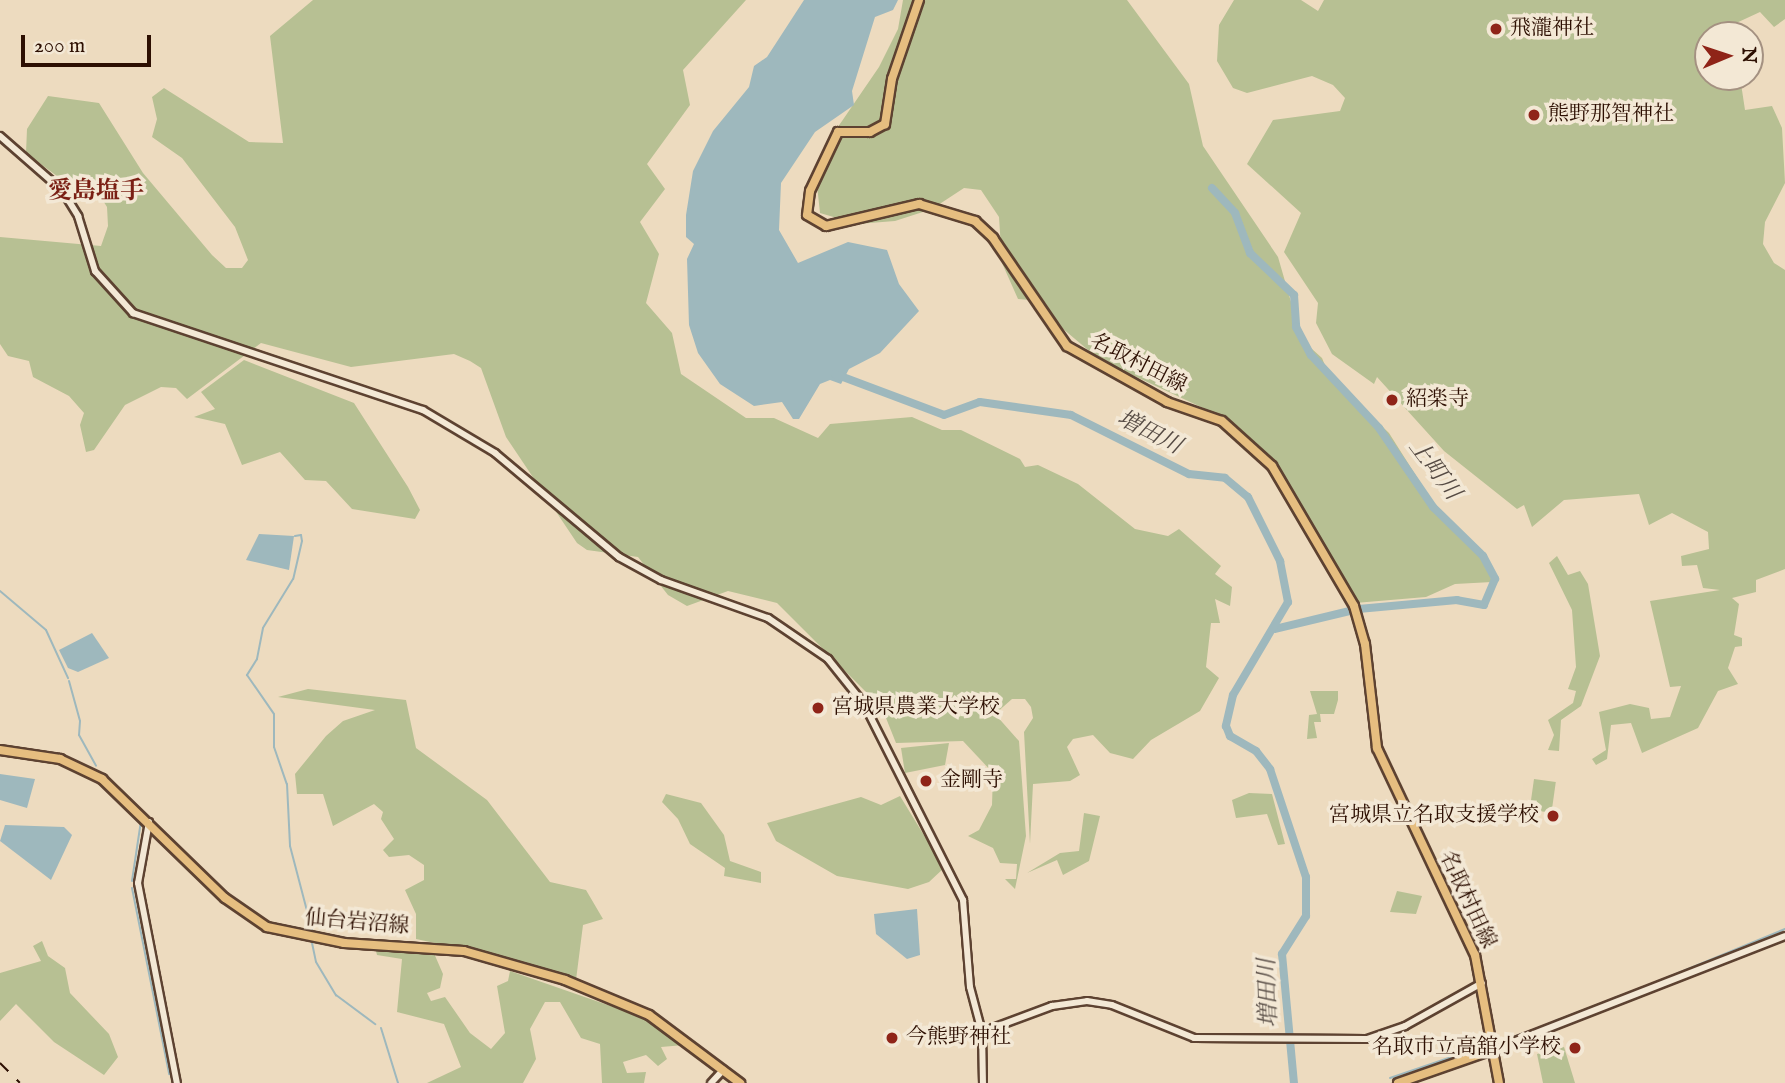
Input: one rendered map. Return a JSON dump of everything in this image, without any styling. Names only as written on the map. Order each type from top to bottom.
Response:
[{"type":"main road","name":"名取村田線","points":[[919,0],[894,71],[885,124],[870,132],[838,132],[828,145],[806,202],[811,221],[826,226],[919,204],[975,221],[993,239],[1067,346],[1167,402],[1222,421],[1272,466],[1355,611],[1377,748],[1452,899],[1483,982],[1495,1049]]},
{"type":"main road","name":"仙台岩沼線","points":[[0,750],[85,769],[149,822],[225,898],[267,927],[344,943],[439,947],[527,968],[636,1008],[740,1083]]},
{"type":"main road","points":[[1398,1083],[1495,1049],[1499,1083]]},
{"type":"street","points":[[0,136],[62,190],[78,216],[95,271],[116,299],[149,322],[399,400],[460,429],[619,557],[661,580],[768,618],[828,659],[868,711],[963,901],[970,987],[982,1032],[983,1083]]},
{"type":"street","points":[[149,822],[138,883],[177,1083]]},
{"type":"street","points":[[1495,1049],[1785,936]]},
{"type":"street","points":[[982,1032],[1052,1006],[1087,1001],[1112,1004],[1194,1038],[1376,1038],[1483,982]]},
{"type":"street","points":[[711,1083],[723,1070]]},
{"type":"green space","points":[[313,0],[746,0],[683,70],[690,105],[647,164],[665,189],[640,222],[659,254],[646,303],[672,333],[681,374],[746,418],[774,418],[818,438],[830,424],[912,417],[942,430],[961,430],[1020,459],[1025,467],[1038,465],[1078,484],[1135,529],[1168,536],[1179,529],[1221,566],[1215,574],[1232,587],[1230,606],[1215,599],[1220,623],[1211,623],[1206,667],[1219,678],[1200,711],[1151,740],[1133,759],[1110,753],[1093,735],[1073,739],[1067,747],[1080,775],[1070,781],[1033,784],[1030,844],[1024,732],[1033,718],[1031,707],[1025,699],[1012,699],[995,714],[1019,741],[1026,836],[1015,889],[1005,879],[1016,879],[1017,864],[1000,863],[993,848],[968,836],[979,830],[992,805],[993,773],[963,741],[896,743],[882,708],[777,603],[728,591],[687,606],[668,595],[638,557],[587,550],[577,543],[506,437],[481,368],[470,361],[454,354],[351,367],[261,343],[187,399],[176,388],[161,387],[125,405],[94,450],[86,452],[80,425],[84,413],[69,396],[33,377],[29,361],[8,356],[0,344],[0,237],[101,246],[108,226],[107,207],[97,191],[73,188],[26,153],[27,129],[48,96],[99,103],[143,173],[212,255],[226,268],[242,268],[248,260],[235,227],[182,158],[152,137],[157,119],[152,97],[164,88],[249,142],[283,143],[270,36]]},
{"type":"green space","points":[[903,0],[1127,0],[1189,84],[1203,146],[1278,257],[1302,340],[1322,358],[1329,375],[1389,433],[1432,501],[1487,566],[1492,582],[1455,584],[1426,597],[1355,603],[1278,470],[1245,438],[1216,414],[1100,360],[1056,323],[1042,301],[1018,299],[1002,263],[999,217],[981,190],[964,188],[932,209],[895,221],[857,224],[820,213],[817,185],[829,140],[879,67],[898,29]]},
{"type":"green space","points":[[1234,0],[1301,0],[1318,11],[1324,0],[1785,0],[1785,19],[1774,27],[1760,12],[1741,21],[1694,21],[1694,91],[1742,91],[1745,110],[1772,106],[1782,128],[1785,183],[1765,222],[1763,244],[1774,263],[1785,270],[1785,569],[1756,580],[1756,592],[1732,598],[1739,604],[1734,635],[1742,638],[1742,646],[1735,647],[1728,668],[1738,684],[1718,691],[1698,728],[1642,753],[1631,723],[1611,725],[1607,759],[1596,765],[1592,759],[1606,750],[1599,712],[1630,704],[1649,708],[1651,719],[1670,717],[1681,686],[1670,687],[1650,601],[1720,590],[1703,588],[1697,565],[1682,566],[1681,556],[1709,549],[1708,532],[1672,513],[1649,525],[1639,494],[1564,500],[1532,527],[1524,505],[1517,509],[1444,451],[1377,377],[1374,384],[1332,354],[1316,323],[1318,303],[1284,252],[1301,213],[1247,164],[1273,120],[1340,111],[1345,98],[1333,85],[1312,76],[1247,93],[1233,88],[1217,61],[1219,25]]},
{"type":"green space","points":[[244,360],[354,403],[408,487],[420,510],[415,519],[352,509],[326,481],[305,480],[280,452],[242,465],[225,424],[194,417],[215,409],[201,392]]},
{"type":"green space","points":[[1557,556],[1568,575],[1580,571],[1588,584],[1600,656],[1581,706],[1561,720],[1559,751],[1548,750],[1554,735],[1548,720],[1573,703],[1576,691],[1568,689],[1576,667],[1572,610],[1549,563]]},
{"type":"green space","points":[[308,689],[406,700],[416,748],[487,800],[550,882],[586,890],[603,919],[583,925],[576,980],[525,962],[416,939],[416,914],[405,890],[424,880],[424,865],[409,855],[389,857],[383,850],[394,839],[381,819],[383,812],[374,804],[333,826],[323,794],[297,794],[295,774],[326,736],[343,721],[375,710],[278,697]]},
{"type":"green space","points":[[1310,691],[1338,691],[1338,700],[1334,714],[1320,714],[1321,722],[1314,722],[1317,738],[1307,739],[1309,715],[1317,714]]},
{"type":"green space","points":[[949,743],[945,765],[905,773],[901,748]]},
{"type":"green space","points":[[1534,779],[1556,782],[1551,813],[1530,810]]},
{"type":"green space","points":[[1249,793],[1272,794],[1285,844],[1278,845],[1267,814],[1236,818],[1232,800]]},
{"type":"green space","points":[[666,794],[701,803],[724,835],[730,861],[761,872],[761,883],[724,876],[725,868],[690,844],[678,819],[662,802]]},
{"type":"green space","points":[[900,796],[944,868],[929,882],[908,889],[837,876],[776,841],[767,823],[861,797],[881,805]]},
{"type":"green space","points":[[1084,813],[1100,816],[1089,861],[1063,875],[1057,860],[1027,873],[1060,853],[1079,851]]},
{"type":"green space","points":[[1397,891],[1422,896],[1416,914],[1390,912]]},
{"type":"green space","points":[[42,941],[48,956],[65,968],[70,993],[109,1034],[118,1057],[104,1075],[54,1042],[16,1004],[0,1021],[0,973],[41,961],[33,946]]},
{"type":"green space","points":[[376,951],[433,951],[443,974],[440,988],[427,993],[431,1001],[445,997],[470,1033],[491,1049],[505,1033],[497,986],[508,981],[510,971],[645,1018],[684,1045],[661,1047],[667,1059],[658,1066],[646,1055],[623,1062],[627,1073],[646,1072],[644,1083],[602,1083],[600,1044],[581,1038],[560,1002],[545,1002],[530,1029],[536,1059],[523,1083],[427,1083],[461,1067],[444,1024],[397,1012],[402,959],[377,955]]},
{"type":"green space","points":[[1564,1047],[1575,1083],[1543,1083],[1537,1054]]},
{"type":"water","points":[[804,0],[898,0],[893,10],[875,17],[852,91],[854,105],[815,132],[781,183],[779,230],[798,263],[848,242],[887,250],[899,284],[919,311],[880,353],[849,369],[841,384],[830,380],[820,384],[799,419],[793,419],[782,402],[754,406],[720,384],[698,353],[689,325],[687,259],[694,244],[686,237],[686,215],[693,171],[713,131],[749,87],[754,66],[767,57]]},
{"type":"water","points":[[259,534],[294,536],[289,570],[246,560]]},
{"type":"water","points":[[92,633],[109,658],[78,672],[68,668],[59,650]]},
{"type":"water","points":[[0,774],[35,779],[27,808],[0,800]]},
{"type":"water","points":[[5,825],[64,827],[72,835],[51,880],[0,841]]},
{"type":"water","points":[[917,909],[920,955],[907,959],[876,934],[874,914]]},
{"type":"waterway","name":"上町川","points":[[1212,188],[1235,213],[1250,253],[1294,295],[1296,327],[1311,355],[1379,428],[1433,507],[1483,556],[1495,579],[1484,605],[1457,600],[1358,609],[1275,629]]},
{"type":"waterway","name":"増田川","points":[[835,374],[944,415],[980,402],[1071,415],[1189,474],[1225,478],[1248,497],[1280,561],[1288,602],[1233,695],[1226,726],[1230,736],[1256,751],[1270,769],[1306,877],[1306,916],[1282,954],[1294,1083]]},
{"type":"waterway","points":[[295,536],[301,535],[302,541],[293,579],[263,628],[257,659],[247,675],[274,714],[274,747],[287,784],[290,846],[312,930]]},
{"type":"waterway","points":[[0,591],[46,630],[68,678]]},
{"type":"waterway","points":[[69,681],[80,721],[79,735],[96,766]]},
{"type":"waterway","points":[[132,881],[141,821]]},
{"type":"waterway","points":[[132,888],[169,1074]]},
{"type":"waterway","points":[[1637,990],[1785,929]]},
{"type":"waterway","points":[[312,943],[316,962],[336,995],[375,1024]]},
{"type":"waterway","points":[[1614,998],[1634,991]]},
{"type":"waterway","points":[[1555,1021],[1610,1000]]},
{"type":"waterway","points":[[1502,1041],[1552,1023]]},
{"type":"waterway","points":[[381,1028],[398,1083]]},
{"type":"waterway","points":[[1481,1046],[1487,1041]]},
{"type":"waterway","points":[[1390,1078],[1478,1048]]},
{"type":"railway","points":[[0,1063],[20,1083]]},
{"type":"place","name":"飛瀧神社","points":[[1496,29]]},
{"type":"place","name":"熊野那智神社","points":[[1534,115]]},
{"type":"place","name":"紹楽寺","points":[[1392,400]]},
{"type":"place","name":"宮城県農業大学校","points":[[818,708]]},
{"type":"place","name":"金剛寺","points":[[926,781]]},
{"type":"place","name":"宮城県立名取支援学校","points":[[1553,816]]},
{"type":"place","name":"今熊野神社","points":[[892,1038]]},
{"type":"place","name":"名取市立高舘小学校","points":[[1575,1048]]},
{"type":"district","name":"愛島塩手","points":[[96,192]]}]
